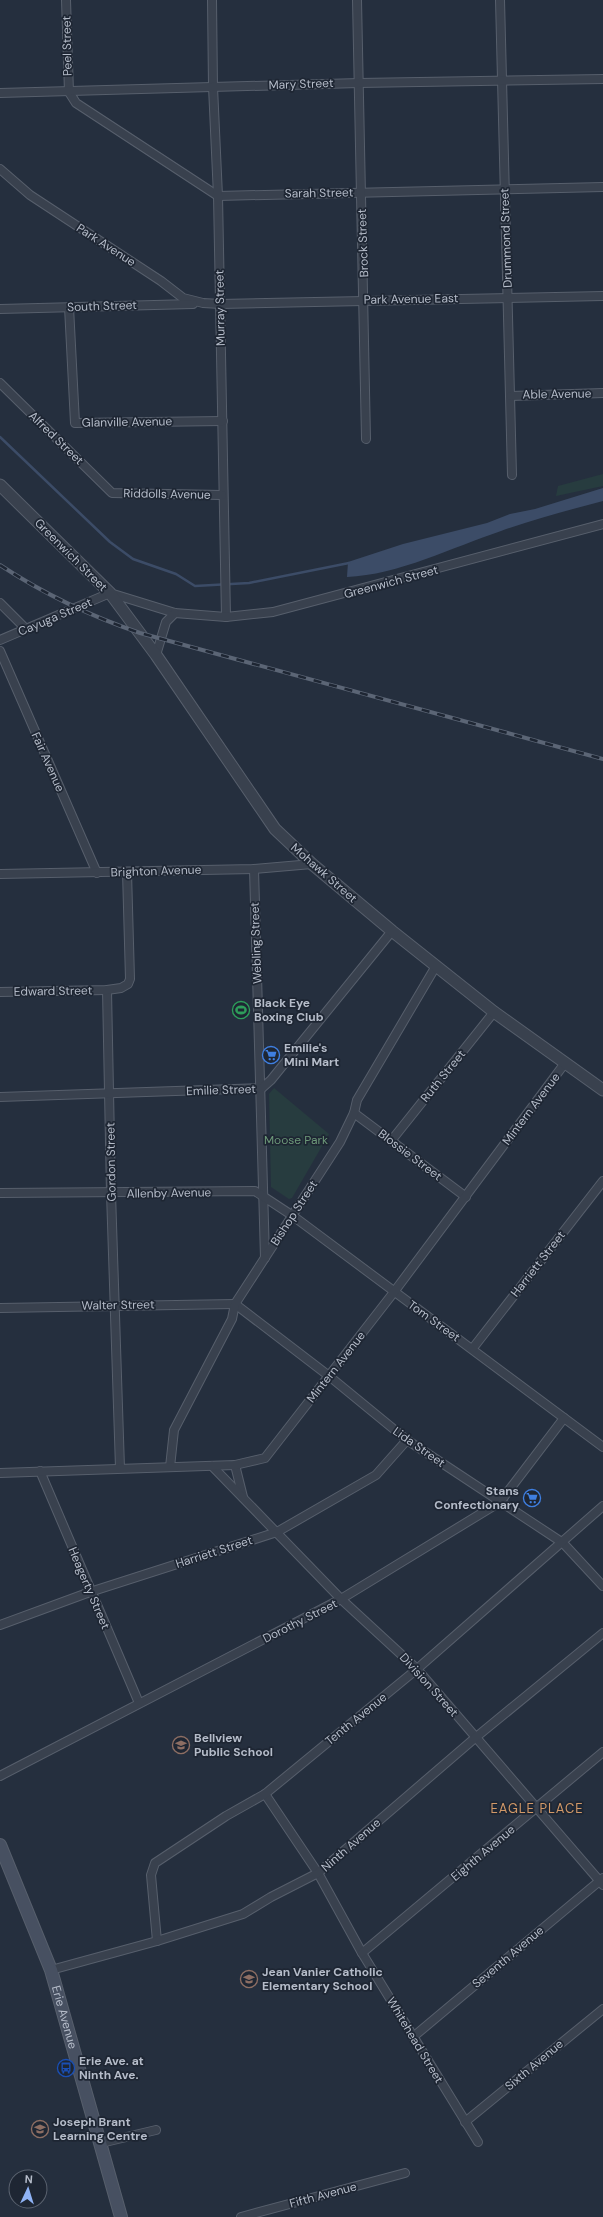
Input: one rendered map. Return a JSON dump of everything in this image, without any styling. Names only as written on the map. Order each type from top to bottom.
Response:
[{"type":"main road","name":"Erie Avenue","points":[[0,1845],[51,1970],[121,2217]]},
{"type":"street","name":"Peel Street","points":[[66,0],[69,92]]},
{"type":"street","name":"Murray Street","points":[[212,0],[213,87],[218,196],[223,421],[222,494],[226,617]]},
{"type":"street","name":"Brock Street","points":[[357,0],[366,439]]},
{"type":"street","name":"Drummond Street","points":[[500,0],[512,475]]},
{"type":"street","name":"Mary Street","points":[[0,93],[358,83],[603,79]]},
{"type":"street","points":[[69,92],[76,103],[218,196]]},
{"type":"street","name":"Park Avenue","points":[[0,169],[30,195],[161,281],[183,298],[203,303],[220,304]]},
{"type":"street","name":"Sarah Street","points":[[218,196],[603,187]]},
{"type":"street","name":"Park Avenue East","points":[[220,304],[603,296]]},
{"type":"street","name":"South Street","points":[[0,308],[203,303]]},
{"type":"street","name":"Glanville Avenue","points":[[70,307],[75,423],[223,421]]},
{"type":"street","name":"Alfred Street","points":[[0,383],[112,493]]},
{"type":"street","name":"Able Avenue","points":[[511,396],[603,393]]},
{"type":"street","name":"Greenwich Street","points":[[0,485],[110,594],[176,614],[226,617],[272,612],[322,600],[603,524]]},
{"type":"street","name":"Riddolls Avenue","points":[[112,493],[222,494]]},
{"type":"street","name":"Cayuga Street","points":[[0,640],[110,594]]},
{"type":"street","name":"Mohawk Street","points":[[110,594],[156,655],[275,829],[312,864],[392,931],[494,1012],[603,1090]]},
{"type":"street","points":[[0,603],[26,629]]},
{"type":"street","points":[[156,655],[166,622],[176,614]]},
{"type":"street","name":"Fair Avenue","points":[[0,651],[97,873]]},
{"type":"street","name":"Brighton Avenue","points":[[0,874],[97,873],[254,868],[312,864]]},
{"type":"street","name":"Webling Street","points":[[254,868],[262,1088],[265,1258]]},
{"type":"street","points":[[107,990],[125,987],[130,978],[128,872]]},
{"type":"street","name":"Emilie Street","points":[[0,1097],[262,1088],[271,1080],[392,931]]},
{"type":"street","name":"Bishop Street","points":[[170,1467],[174,1430],[232,1319],[235,1304],[340,1142],[354,1113],[357,1100],[436,966]]},
{"type":"street","name":"Edward Street","points":[[0,992],[107,990]]},
{"type":"street","name":"Gordon Street","points":[[107,990],[111,1193],[120,1468]]},
{"type":"street","name":"Ruth Street","points":[[391,1141],[494,1012]]},
{"type":"street","name":"Mintern Avenue","points":[[0,1473],[234,1465],[265,1458],[394,1292],[565,1063]]},
{"type":"street","name":"Blossie Street","points":[[354,1113],[466,1197]]},
{"type":"street","name":"Harriett Street","points":[[473,1348],[603,1181]]},
{"type":"street","name":"Allenby Avenue","points":[[0,1193],[255,1191],[265,1197]]},
{"type":"street","name":"Tom Street","points":[[265,1197],[473,1348],[603,1447]]},
{"type":"street","name":"Walter Street","points":[[0,1308],[235,1304]]},
{"type":"street","name":"Lida Street","points":[[235,1304],[329,1376],[407,1440],[563,1543],[603,1586]]},
{"type":"street","name":"Dorothy Street","points":[[0,1776],[341,1599],[500,1502],[564,1418]]},
{"type":"street","name":"Harriett Street","points":[[0,1625],[90,1592],[277,1532],[376,1475],[407,1440]]},
{"type":"street","name":"Division Street","points":[[234,1465],[243,1497]]},
{"type":"street","name":"Division Street","points":[[212,1466],[228,1485],[243,1497],[341,1599],[417,1669],[475,1738],[602,1882]]},
{"type":"street","name":"Heagerty Street","points":[[40,1471],[90,1592],[139,1703]]},
{"type":"street","name":"Tenth Avenue","points":[[157,1941],[151,1875],[155,1863],[226,1816],[265,1794],[417,1669],[563,1543],[603,1506]]},
{"type":"street","name":"Ninth Avenue","points":[[51,1970],[157,1941],[243,1914],[318,1873],[475,1738],[603,1633]]},
{"type":"street","name":"Eighth Avenue","points":[[362,1954],[603,1752]]},
{"type":"street","name":"Whitehead Street","points":[[265,1794],[318,1873],[362,1954],[478,2142]]},
{"type":"street","name":"Seventh Avenue","points":[[414,2037],[602,1882]]},
{"type":"street","name":"Sixth Avenue","points":[[466,2122],[603,2009]]},
{"type":"street","points":[[101,2143],[156,2130]]},
{"type":"street","name":"Fifth Avenue","points":[[241,2217],[404,2173]]},
{"type":"green space","points":[[603,474],[603,486],[556,496],[558,486]]},
{"type":"green space","name":"Moose Park","points":[[274,1088],[329,1134],[292,1198],[289,1199],[271,1187],[269,1094]]},
{"type":"water","points":[[603,488],[603,501],[513,527],[405,566],[366,575],[347,577],[348,562],[403,544],[487,523],[510,514],[535,509]]},
{"type":"waterway","points":[[0,437],[110,542],[133,559],[176,574],[195,586],[249,583],[349,563]]},
{"type":"railway","points":[[0,565],[68,604],[140,633],[603,759]]},
{"type":"place","name":"Black Eye Boxing Club","points":[[241,1010]]},
{"type":"place","name":"Emilie's Mini Mart","points":[[271,1055]]},
{"type":"place","name":"Stans Confectionary","points":[[532,1498]]},
{"type":"place","name":"Bellview Public School","points":[[181,1745]]},
{"type":"place","name":"Jean Vanier Catholic Elementary School","points":[[249,1979]]},
{"type":"place","name":"Erie Ave. at Ninth Ave.","points":[[66,2068]]},
{"type":"place","name":"Joseph Brant Learning Centre","points":[[40,2129]]},
{"type":"district","name":"EAGLE PLACE","points":[[537,1808]]}]
